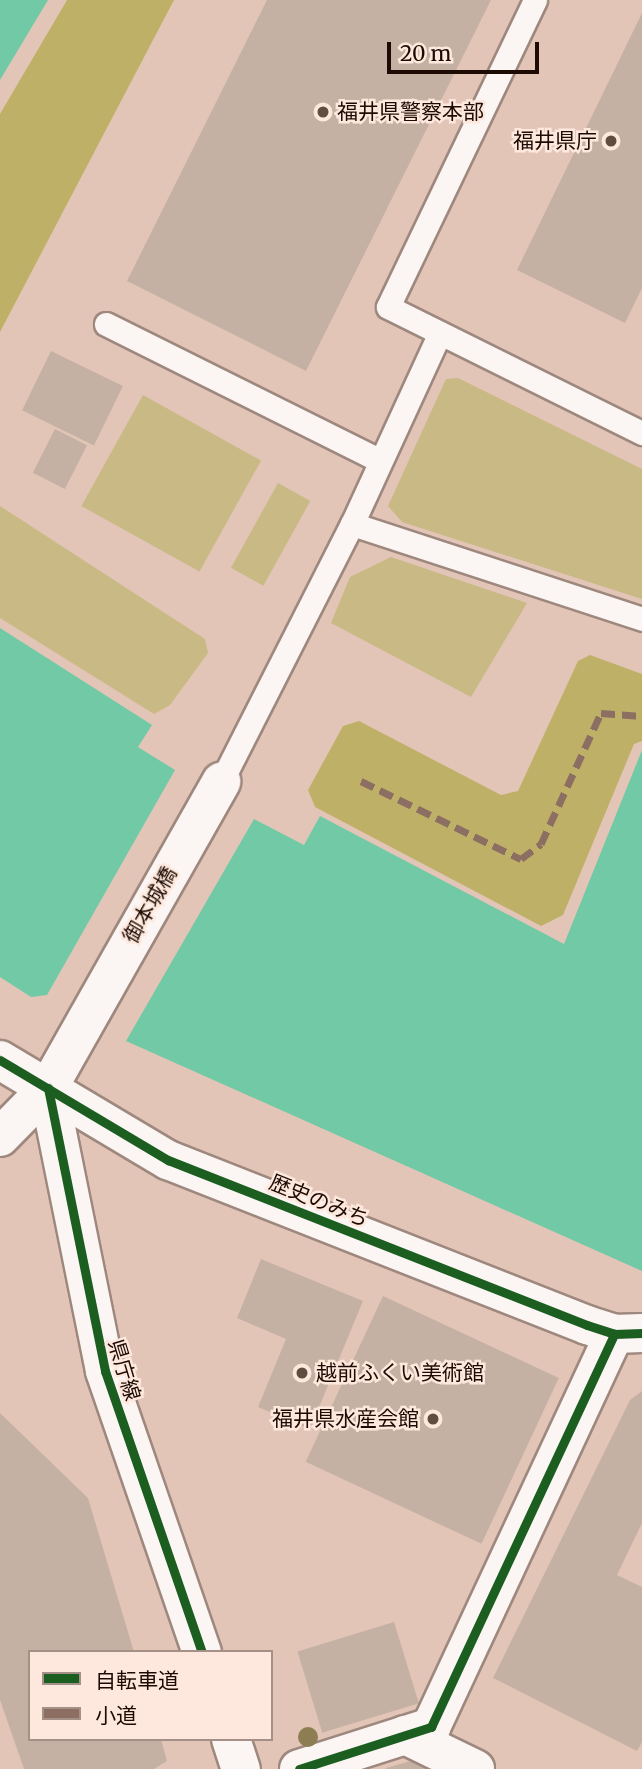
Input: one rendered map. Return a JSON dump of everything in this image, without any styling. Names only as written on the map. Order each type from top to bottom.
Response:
[{"type":"street","name":"御本城橋","points":[[0,1137],[48,1088],[79,1028],[222,782]]},
{"type":"street","name":"歴史のみち","points":[[0,1060],[168,1160],[628,1334]]},
{"type":"street","name":"県庁線","points":[[48,1088],[105,1371],[201,1650]]},
{"type":"street","points":[[299,1769],[431,1727],[628,1334]]},
{"type":"street","points":[[405,1735],[475,1769]]},
{"type":"street","points":[[232,1741],[241,1769]]},
{"type":"lane","points":[[535,0],[388,307],[642,433]]},
{"type":"lane","points":[[106,324],[379,460]]},
{"type":"lane","points":[[222,782],[352,524],[379,460],[440,333]]},
{"type":"lane","points":[[352,524],[642,619]]},
{"type":"shaded area","points":[[0,0],[48,0],[0,80]]},
{"type":"shaded area","points":[[67,0],[174,0],[0,332],[0,114]]},
{"type":"shaded area","points":[[458,378],[642,469],[642,599],[402,522],[388,506],[446,379]]},
{"type":"shaded area","points":[[143,395],[261,460],[200,572],[81,506]]},
{"type":"shaded area","points":[[278,483],[310,501],[263,586],[231,568]]},
{"type":"shaded area","points":[[0,506],[205,639],[208,653],[170,705],[154,714],[0,618]]},
{"type":"shaded area","points":[[391,557],[527,603],[471,697],[331,623],[350,577]]},
{"type":"shaded area","points":[[0,628],[152,725],[138,747],[175,770],[47,995],[31,997],[0,977]]},
{"type":"shaded area","points":[[590,655],[642,674],[642,741],[634,744],[563,915],[541,926],[315,807],[308,790],[343,726],[359,721],[501,795],[518,791],[578,661]]},
{"type":"shaded area","points":[[642,750],[642,1271],[126,1041],[254,819],[304,845],[320,816],[564,944]]},
{"type":"building","points":[[267,0],[491,0],[306,371],[127,281]]},
{"type":"building","name":"福井県庁","points":[[642,13],[642,288],[625,323],[517,270]]},
{"type":"building","points":[[51,351],[123,386],[94,445],[22,410]]},
{"type":"building","points":[[55,429],[87,445],[65,489],[33,473]]},
{"type":"building","name":"越前ふくい美術館","points":[[261,1259],[363,1301],[310,1429],[258,1407],[286,1339],[237,1318]]},
{"type":"building","name":"福井県水産会館","points":[[383,1296],[559,1378],[481,1544],[306,1462]]},
{"type":"building","points":[[642,1391],[642,1523],[617,1575],[642,1587],[642,1742],[637,1751],[493,1678],[630,1400]]},
{"type":"building","points":[[0,1413],[88,1498],[133,1650],[28,1650],[28,1741],[162,1741],[167,1761],[154,1769],[24,1769],[0,1700]]},
{"type":"building","points":[[394,1622],[419,1703],[322,1733],[297,1652]]},
{"type":"building","points":[[414,1760],[434,1769],[386,1769],[386,1768]]},
{"type":"marked path","points":[[361,781],[521,859],[541,844],[601,713],[642,716]]},
{"type":"cycle path","points":[[0,1060],[168,1160],[587,1325],[614,1334],[642,1333]]},
{"type":"cycle path","points":[[48,1088],[105,1371],[201,1650]]},
{"type":"cycle path","points":[[299,1769],[431,1727],[614,1334]]},
{"type":"place","name":"福井県警察本部","points":[[323,112]]},
{"type":"place","name":"福井県庁","points":[[611,141]]},
{"type":"place","name":"越前ふくい美術館","points":[[302,1373]]},
{"type":"place","name":"福井県水産会館","points":[[433,1419]]}]
